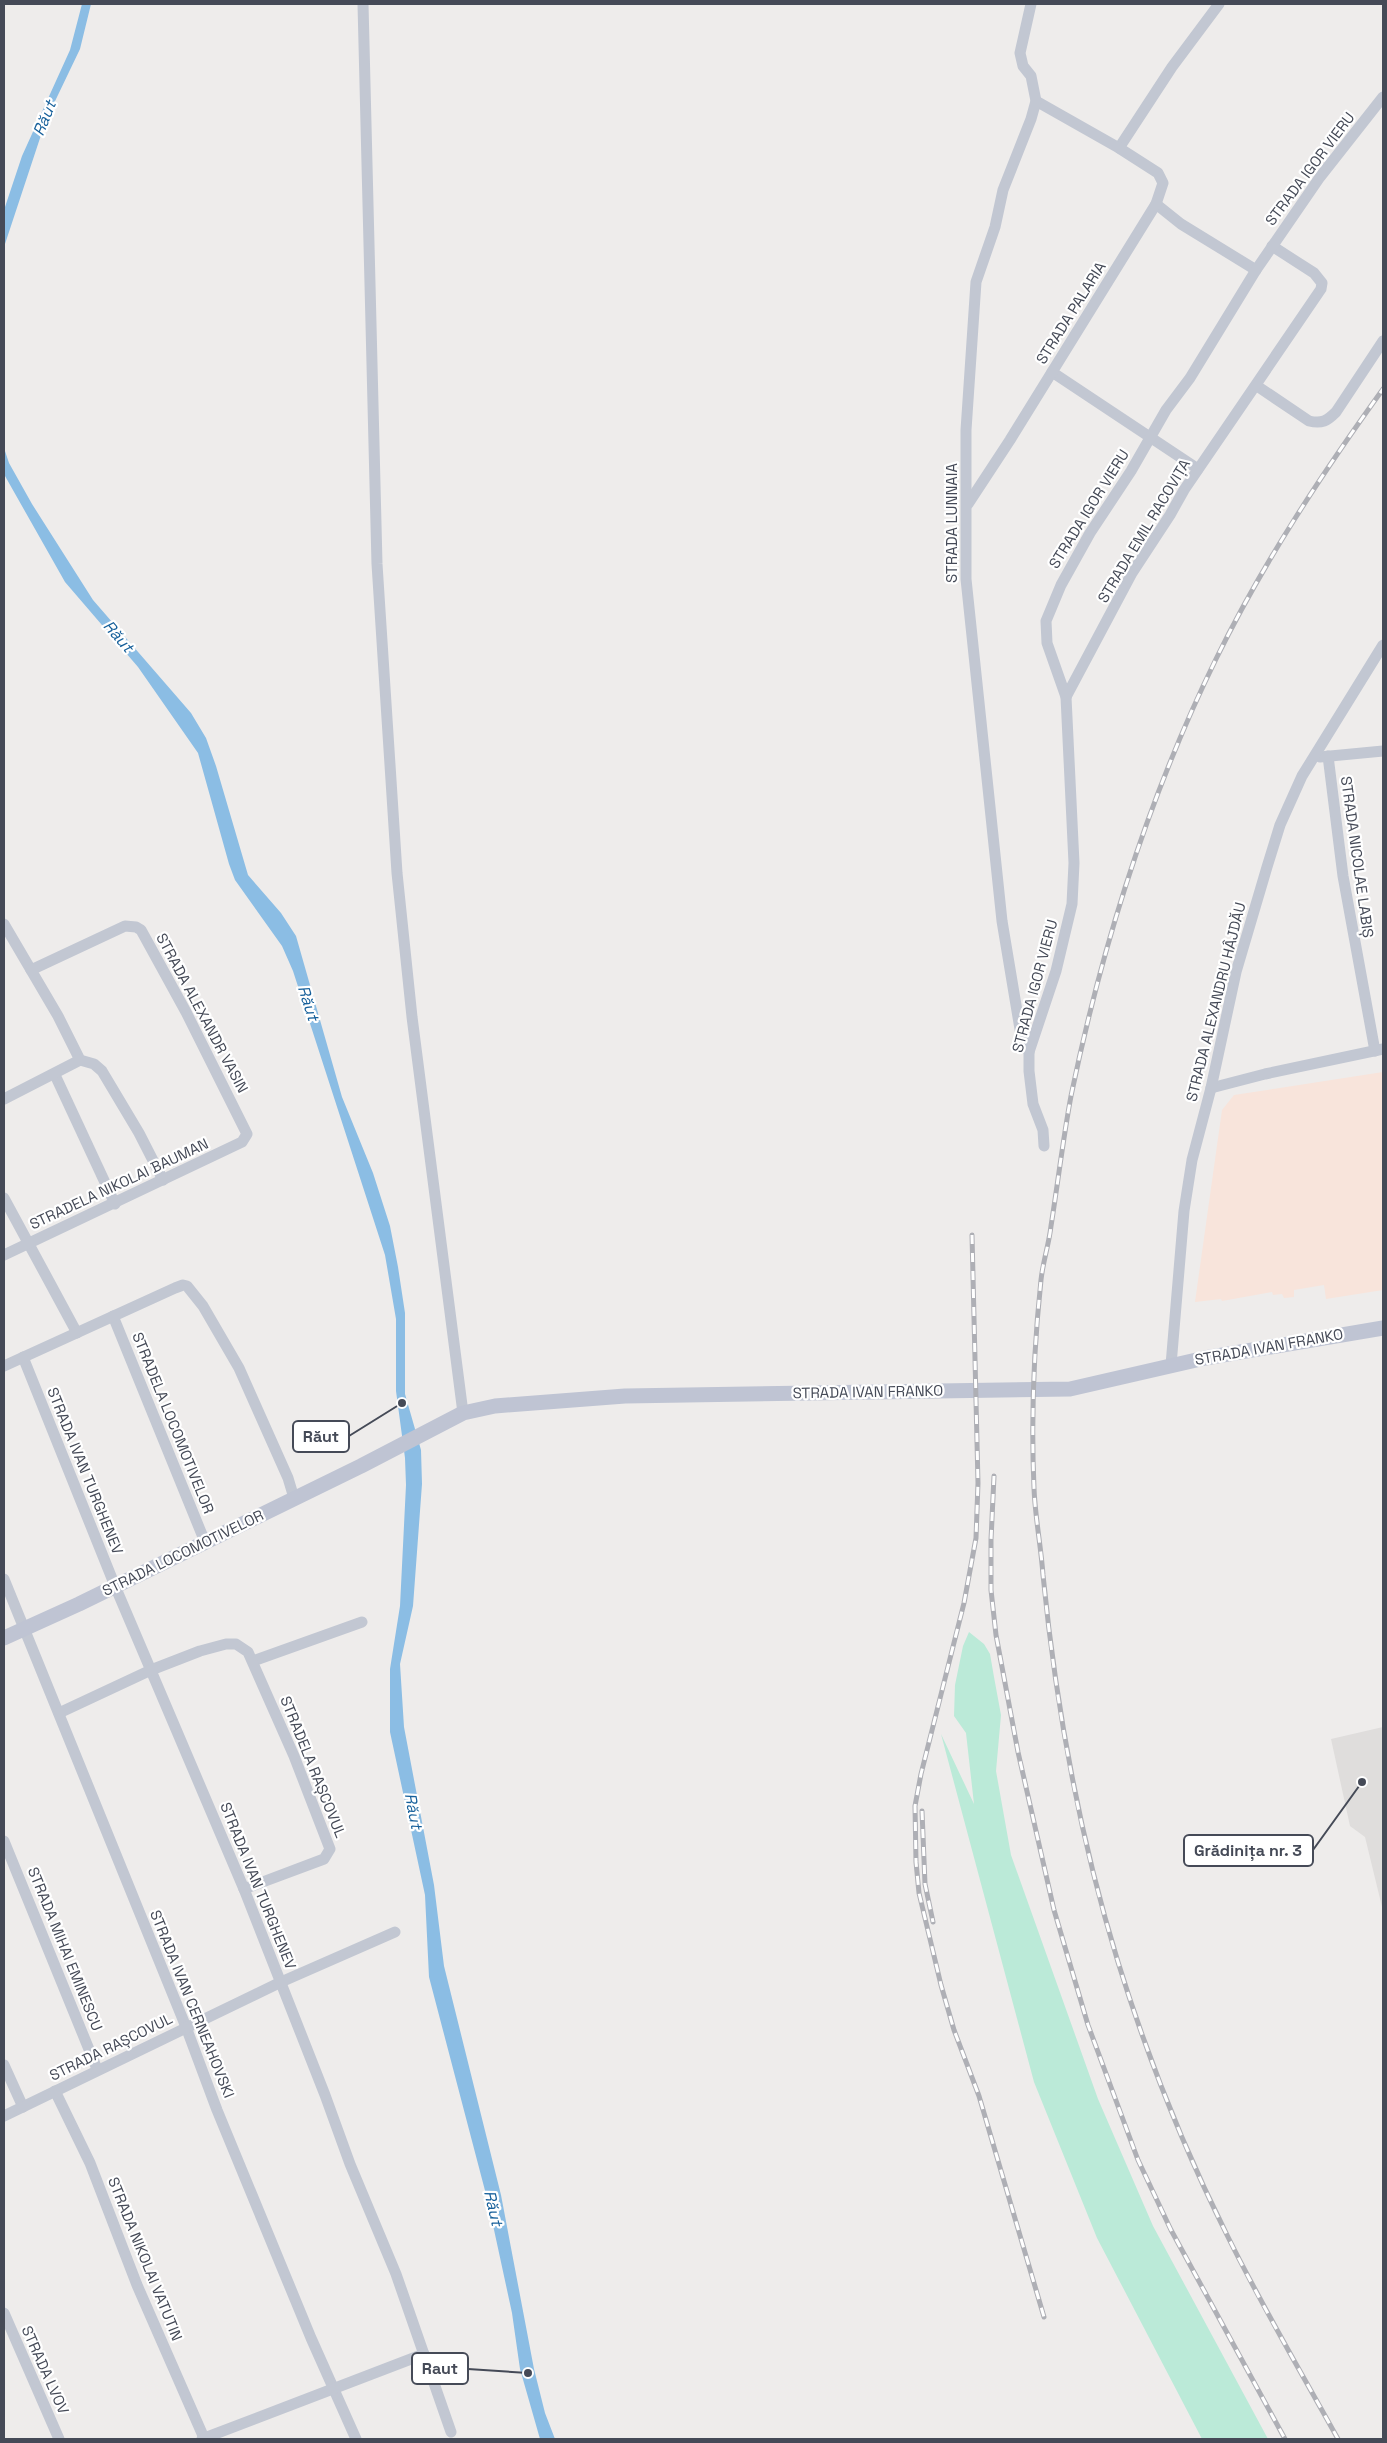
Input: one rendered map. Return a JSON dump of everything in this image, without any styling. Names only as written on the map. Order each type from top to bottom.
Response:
[{"type":"main road","name":"STRADA IVAN FRANKO","points":[[361,1466],[463,1413],[504,1404],[625,1396],[1070,1389],[1171,1365],[1252,1349],[1383,1328]]},
{"type":"main road","name":"STRADA LOCOMOTIVELOR","points":[[4,1638],[361,1466]]},
{"type":"street","points":[[363,4],[377,564],[397,873],[416,1053],[463,1413]]},
{"type":"street","name":"STRADA LUNNAIA","points":[[1029,1052],[1021,1035],[1002,921],[966,579],[968,504],[966,430],[976,282],[995,227],[1003,190],[1031,120],[1036,100],[1031,76],[1024,66],[1020,53],[1031,4]]},
{"type":"street","points":[[1119,148],[1172,67],[1219,4]]},
{"type":"street","name":"STRADA IGOR VIERU","points":[[1044,1146],[1043,1130],[1033,1104],[1029,1052],[1056,971],[1072,904],[1074,851],[1066,697],[1047,643],[1046,621],[1060,585],[1090,533],[1256,270],[1320,177],[1383,96]]},
{"type":"street","name":"STRADA PALARIA","points":[[968,504],[1156,204],[1162,187],[1161,176],[1119,148],[1036,100]]},
{"type":"street","points":[[1156,204],[1182,224],[1256,270]]},
{"type":"street","name":"STRADA EMIL RACOVIȚA","points":[[1066,697],[1132,573],[1198,469],[1257,386],[1317,295],[1322,283],[1314,273],[1272,246]]},
{"type":"street","points":[[1257,386],[1309,421],[1318,423],[1327,421],[1336,412],[1383,342]]},
{"type":"street","points":[[1052,372],[1198,469]]},
{"type":"street","name":"STRADA ALEXANDRU HÂJDĂU","points":[[1171,1365],[1184,1211],[1192,1160],[1212,1088],[1226,1013],[1269,859],[1291,798],[1383,645]]},
{"type":"street","points":[[1314,757],[1383,751]]},
{"type":"street","name":"STRADA NICOLAE LABIȘ","points":[[1328,756],[1343,876],[1379,1050]]},
{"type":"street","points":[[4,924],[80,1060],[94,1064],[102,1071],[139,1133],[163,1180]]},
{"type":"street","name":"STRADA ALEXANDR VASIN","points":[[31,970],[125,926],[136,927],[141,930],[186,1012],[241,1120],[246,1138]]},
{"type":"street","points":[[1212,1088],[1264,1074],[1330,1062],[1379,1050]]},
{"type":"street","points":[[4,1100],[55,1075],[80,1060]]},
{"type":"street","points":[[55,1075],[115,1204]]},
{"type":"street","name":"STRADELA NIKOLAI BAUMAN","points":[[4,1255],[115,1204],[242,1142],[246,1138]]},
{"type":"street","points":[[4,1198],[77,1333]]},
{"type":"street","points":[[4,1366],[185,1285],[191,1289],[203,1306],[239,1368],[288,1478],[294,1498]]},
{"type":"street","name":"STRADELA LOCOMOTIVELOR","points":[[114,1316],[205,1542]]},
{"type":"street","name":"STRADA IVAN TURGHENEV","points":[[23,1357],[115,1586],[244,1889],[350,2164],[396,2274],[451,2432]]},
{"type":"street","name":"STRADA IVAN CERNEAHOVSKI","points":[[4,1579],[218,2110],[333,2389],[356,2439]]},
{"type":"street","points":[[253,1660],[362,1622]]},
{"type":"street","name":"STRADELA RAȘCOVUL","points":[[59,1713],[151,1670],[191,1654],[226,1644],[243,1647],[253,1660],[294,1756],[330,1849],[324,1859],[244,1889]]},
{"type":"street","name":"STRADA MIHAI EMINESCU","points":[[4,1841],[97,2069]]},
{"type":"street","name":"STRADA RAȘCOVUL","points":[[4,2116],[97,2069],[281,1982],[395,1932]]},
{"type":"street","points":[[4,2065],[23,2107]]},
{"type":"street","name":"STRADA NIKOLAI VATUTIN","points":[[55,2091],[90,2163],[137,2284],[203,2439]]},
{"type":"street","name":"STRADA LVOV","points":[[4,2313],[59,2439]]},
{"type":"street","points":[[203,2439],[424,2354]]},
{"type":"shaded area","points":[[1383,1072],[1383,1290],[1326,1299],[1324,1285],[1294,1290],[1294,1297],[1284,1298],[1282,1294],[1273,1295],[1272,1292],[1222,1301],[1221,1299],[1195,1302],[1222,1110],[1234,1095]]},
{"type":"shaded area","points":[[1383,1727],[1383,1911],[1365,1837],[1350,1826],[1331,1739]]},
{"type":"green space","points":[[969,1632],[984,1644],[990,1654],[1001,1715],[996,1771],[1011,1855],[1098,2099],[1153,2226],[1268,2439],[1202,2439],[1097,2238],[1034,2082],[941,1734],[974,1804],[966,1733],[954,1716],[955,1685],[963,1646]]},
{"type":"water","points":[[82,4],[91,4],[80,49],[46,120],[4,247],[4,210],[22,156],[70,50]]},
{"type":"water","points":[[4,448],[9,463],[32,504],[93,600],[191,713],[206,738],[248,875],[281,913],[296,936],[342,1097],[373,1173],[390,1226],[405,1313],[405,1394],[421,1450],[422,1484],[413,1606],[400,1664],[404,1727],[434,1885],[444,1966],[501,2195],[534,2369],[545,2413],[555,2439],[540,2439],[520,2369],[512,2313],[488,2202],[429,1977],[425,1895],[390,1732],[390,1669],[400,1606],[406,1485],[405,1458],[396,1391],[396,1319],[385,1255],[293,971],[282,946],[235,880],[198,753],[138,667],[65,582],[5,476]]},
{"type":"railway","points":[[1338,2439],[1254,2288],[1196,2170],[1167,2102],[1118,1962],[1092,1867],[1062,1722],[1048,1624],[1036,1510],[1033,1463],[1033,1410],[1041,1280],[1071,1096],[1097,984],[1130,873],[1169,764],[1234,623],[1294,520],[1337,454],[1383,389]]},
{"type":"railway","points":[[972,1235],[978,1483],[976,1538],[964,1603],[921,1774],[915,1806],[916,1862],[919,1893],[941,1985],[954,2030],[979,2096],[1044,2317]]},
{"type":"railway","points":[[994,1476],[991,1590],[996,1635],[1018,1752],[1054,1910],[1088,2025],[1138,2160],[1171,2230],[1285,2439]]},
{"type":"railway","points":[[922,1811],[925,1884],[933,1922]]},
{"type":"place","name":"Răut","points":[[402,1403]]},
{"type":"place","name":"Grădinița nr. 3","points":[[1362,1782]]},
{"type":"place","name":"Raut","points":[[528,2373]]}]
